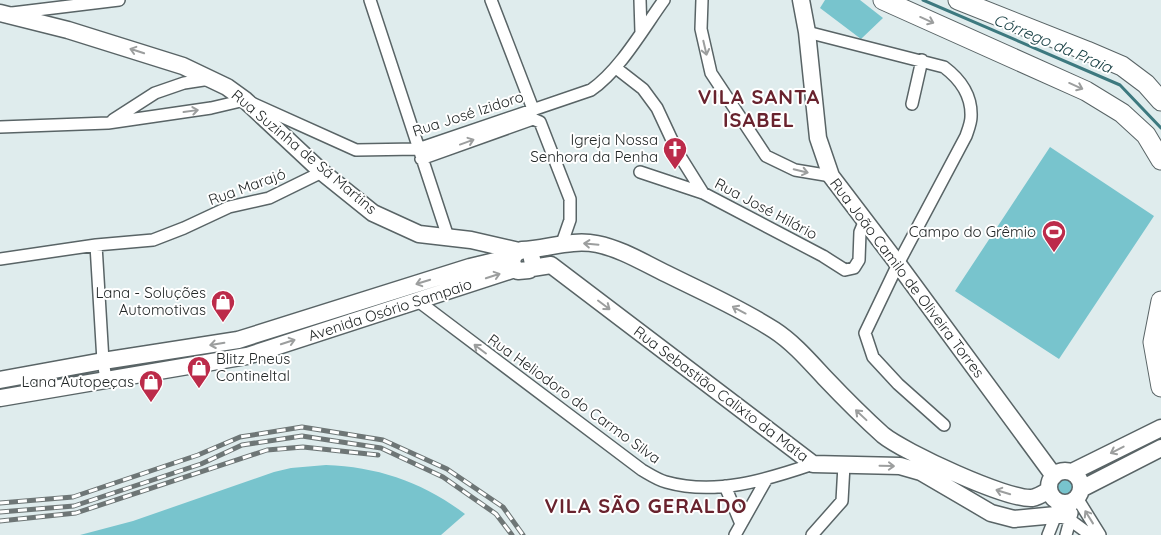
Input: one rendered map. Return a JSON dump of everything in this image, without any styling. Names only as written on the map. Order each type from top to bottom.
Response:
[{"type":"main road","points":[[883,0],[1086,90],[1122,112],[1146,135],[1161,160]]},
{"type":"main road","points":[[958,0],[1087,50],[1122,66],[1146,84],[1161,102]]},
{"type":"main road","points":[[1161,301],[1153,342],[1161,387]]},
{"type":"street","points":[[2,13],[119,0]]},
{"type":"street","points":[[370,0],[419,154],[448,237]]},
{"type":"street","points":[[491,0],[533,109]]},
{"type":"street","points":[[640,0],[641,32]]},
{"type":"street","name":"Rua José Izidoro","points":[[245,100],[356,150],[419,154],[533,109],[591,90],[603,82],[616,68],[664,0]]},
{"type":"street","points":[[702,0],[701,29],[711,73],[766,156],[795,170],[831,176]]},
{"type":"street","name":"Rua João Camilo de Oliveira Torres","points":[[802,0],[818,138],[831,176],[898,264],[1091,535]]},
{"type":"street","name":"Rua Suzinha de Sá Martins","points":[[2,13],[68,30],[183,66],[228,87],[245,100],[322,172],[373,213],[419,234],[471,240],[495,246],[517,256]]},
{"type":"street","points":[[807,32],[944,67],[956,76],[969,98],[971,117],[966,136],[898,264],[865,333],[873,357],[898,384],[944,425]]},
{"type":"street","points":[[912,104],[922,60]]},
{"type":"street","points":[[183,66],[185,71],[184,83]]},
{"type":"street","name":"Rua José Hilário","points":[[616,68],[643,89],[657,108],[678,153],[703,193],[823,256],[845,270],[854,268],[859,260],[860,232],[865,220]]},
{"type":"street","points":[[108,123],[156,93],[184,83],[210,79]]},
{"type":"street","points":[[224,105],[229,95],[228,87]]},
{"type":"street","points":[[156,93],[153,103],[157,116]]},
{"type":"street","points":[[0,127],[108,123],[245,100]]},
{"type":"street","points":[[419,154],[533,119],[540,122],[570,199],[570,220],[562,243],[553,252],[551,264],[532,268],[532,254],[517,256]]},
{"type":"street","name":"Rua Marajó","points":[[0,259],[96,245],[153,240],[229,208],[276,196],[322,172]]},
{"type":"street","points":[[640,172],[703,193]]},
{"type":"street","points":[[470,267],[475,255],[475,245],[471,240]]},
{"type":"street","name":"Avenida Osório Sampaio","points":[[0,380],[103,361],[238,340],[470,267],[562,243],[596,244],[621,252],[738,309],[775,331],[803,354],[886,437],[914,453],[989,488],[1016,496],[1066,499]]},
{"type":"street","points":[[96,245],[103,361],[106,380]]},
{"type":"street","name":"Avenida Osório Sampaio","points":[[0,398],[247,356],[418,301],[517,256]]},
{"type":"street","name":"Rua Sebastião Calixto da Mata","points":[[551,264],[813,464],[900,466],[921,472],[991,513],[1014,519],[1066,499]]},
{"type":"street","name":"Rua Heliodoro do Carmo Silva","points":[[418,301],[642,470],[664,482],[692,486],[725,486],[766,480],[813,464]]},
{"type":"street","name":"Rua João Camilo de Oliveira Torres","points":[[1066,499],[1080,479],[1072,472],[1161,428]]},
{"type":"street","points":[[1048,535],[1066,499],[1161,448]]},
{"type":"street","points":[[812,535],[842,501],[844,465]]},
{"type":"street","points":[[735,535],[766,480]]},
{"type":"street","points":[[725,486],[741,524]]},
{"type":"street","points":[[1066,499],[1091,535]]},
{"type":"street","points":[[1066,499],[1066,535]]},
{"type":"shaded area","points":[[825,0],[860,0],[883,18],[861,39],[820,8]]},
{"type":"shaded area","name":"Campo do Grêmio","points":[[1050,147],[1154,216],[1059,359],[955,291]]},
{"type":"shaded area","points":[[326,465],[364,469],[399,478],[433,493],[465,514],[441,535],[80,535],[133,521],[274,472],[291,468]]},
{"type":"shaded area","points":[[1065,475],[1073,479],[1077,487],[1073,495],[1065,499],[1057,495],[1053,487],[1057,479]]},
{"type":"waterway","name":"Córrego da Praia","points":[[923,0],[1120,85],[1161,128]]},
{"type":"railway","points":[[0,503],[73,497],[198,455],[240,437],[302,427],[383,440],[447,469],[503,507],[523,535]]},
{"type":"railway","points":[[0,512],[74,506],[201,464],[242,445],[302,436],[381,448],[443,477],[496,514],[512,535]]},
{"type":"railway","points":[[0,521],[76,513],[267,450],[303,447],[378,455]]},
{"type":"place","name":"Igreja Nossa Senhora da Penha","points":[[675,170]]},
{"type":"place","name":"Campo do Grêmio","points":[[1054,253]]},
{"type":"place","name":"Lana - Soluções Automotivas","points":[[223,323]]},
{"type":"place","name":"Blitz Pneus Contineltal","points":[[199,389]]},
{"type":"place","name":"Lana Autopeças","points":[[151,403]]},
{"type":"district","name":"VILA SANTA ISABEL","points":[[759,108]]},
{"type":"district","name":"VILA SÃO GERALDO","points":[[646,506]]}]
